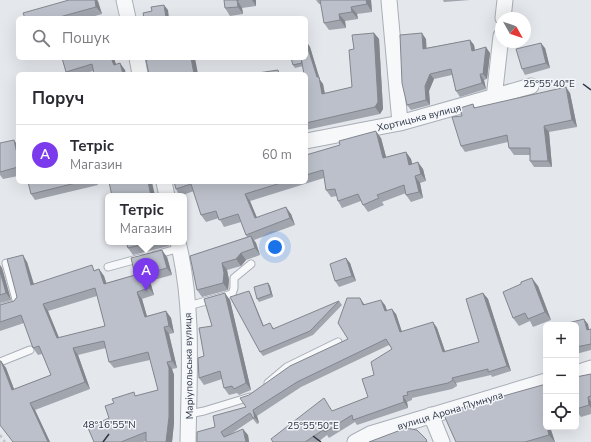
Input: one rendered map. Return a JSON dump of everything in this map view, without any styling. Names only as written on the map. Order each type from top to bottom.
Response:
[{"type":"street","points":[[124,0],[128,16]]},
{"type":"street","points":[[389,0],[400,123]]},
{"type":"street","points":[[504,12],[505,0]]},
{"type":"street","points":[[494,98],[500,48]]},
{"type":"street","points":[[137,60],[140,72]]},
{"type":"street","name":"Хортицька вулиця","points":[[308,141],[400,123],[494,98],[531,86]]},
{"type":"street","name":"Маріупольська вулиця","points":[[179,245],[185,270],[190,343],[188,442]]},
{"type":"street","points":[[579,372],[591,368]]},
{"type":"street","name":"вулиця Арона Пумнула","points":[[355,442],[371,438],[431,415],[543,383]]},
{"type":"street","points":[[431,415],[442,442]]},
{"type":"lane","points":[[108,267],[179,245]]},
{"type":"lane","points":[[0,308],[17,303],[6,263]]},
{"type":"lane","points":[[187,306],[232,294],[234,288],[234,278],[251,264]]},
{"type":"lane","points":[[263,387],[287,367],[338,342]]},
{"type":"lane","points":[[0,362],[30,350]]},
{"type":"lane","points":[[189,414],[250,397],[257,392]]},
{"type":"path","points":[[0,436],[5,442]]},
{"type":"building","points":[[69,0],[95,0],[96,7],[63,16],[24,16],[23,13]]},
{"type":"building","points":[[224,0],[237,0],[238,7],[225,8]]},
{"type":"building","points":[[320,0],[366,0],[367,4],[351,7],[352,12],[339,14],[340,20],[324,23]]},
{"type":"building","points":[[164,5],[166,16],[144,16],[143,13],[152,11],[151,7]]},
{"type":"building","points":[[374,33],[378,102],[375,107],[308,123],[308,72],[304,72],[301,60],[308,60],[308,48],[317,77],[319,77],[322,94],[352,87],[349,50],[354,49],[352,35]]},
{"type":"building","points":[[422,33],[423,49],[470,40],[472,51],[486,47],[483,74],[480,74],[482,83],[456,91],[451,69],[430,74],[425,86],[426,100],[407,105],[402,83],[400,35]]},
{"type":"building","points":[[541,43],[546,63],[522,69],[516,49],[531,48],[531,45]]},
{"type":"building","points":[[63,60],[112,60],[114,65],[120,63],[122,72],[94,72],[92,64],[66,72]]},
{"type":"building","points":[[146,60],[191,60],[194,72],[149,72]]},
{"type":"building","points":[[292,60],[301,60],[302,63],[293,65]]},
{"type":"building","points":[[278,70],[278,72],[265,72]]},
{"type":"building","points":[[566,87],[572,120],[544,126],[548,161],[530,161],[530,148],[509,148],[507,135],[461,146],[452,117],[462,116],[460,108],[473,104],[474,108]]},
{"type":"building","points":[[376,131],[383,158],[406,152],[409,165],[418,162],[421,174],[415,176],[419,192],[406,195],[404,185],[377,195],[379,198],[363,205],[358,194],[338,201],[335,189],[326,190],[323,170],[308,174],[308,154],[340,145],[339,141]]},
{"type":"building","points":[[14,140],[16,149],[16,168],[0,172],[0,143]]},
{"type":"building","points":[[28,184],[72,184],[31,194]]},
{"type":"building","points":[[109,184],[148,184],[150,193],[111,193]]},
{"type":"building","points":[[175,184],[191,184],[176,189]]},
{"type":"building","points":[[191,184],[278,184],[245,194],[255,218],[286,207],[290,218],[246,235],[238,214],[219,220],[216,211],[201,215]]},
{"type":"building","points":[[251,236],[255,248],[241,253],[236,259],[222,263],[224,273],[223,283],[197,290],[190,256]]},
{"type":"building","points":[[127,245],[140,245],[128,248]]},
{"type":"building","points":[[162,250],[167,268],[145,274],[149,288],[137,292],[145,317],[166,311],[169,326],[164,327],[172,361],[167,362],[169,368],[169,417],[166,442],[146,442],[146,432],[121,442],[94,442],[88,428],[109,418],[105,406],[114,403],[112,399],[134,392],[135,396],[158,390],[148,352],[109,362],[104,341],[73,348],[85,382],[30,403],[48,442],[13,442],[0,425],[0,361],[12,390],[51,375],[39,346],[33,348],[21,315],[0,322],[0,305],[14,301],[17,297],[7,259],[23,255],[31,285],[92,265],[94,271],[99,269],[104,284],[135,275],[131,258]],"holes":[[[95,288],[105,326],[57,338],[43,304]]]},
{"type":"building","points":[[346,258],[352,276],[335,281],[330,264]]},
{"type":"building","points":[[0,271],[6,293],[0,295]]},
{"type":"building","points":[[532,278],[545,312],[528,319],[525,313],[513,318],[503,292]]},
{"type":"building","points":[[268,283],[271,294],[257,299],[254,287]]},
{"type":"building","points":[[249,291],[263,326],[270,323],[273,329],[339,301],[310,331],[260,352],[230,297]]},
{"type":"building","points":[[225,293],[246,383],[234,389],[232,386],[224,388],[220,371],[199,378],[198,358],[204,356],[199,328],[212,326],[204,299]]},
{"type":"building","points":[[483,293],[507,366],[488,372],[488,369],[452,378],[453,380],[448,383],[407,392],[408,395],[403,396],[404,402],[353,420],[352,415],[325,432],[323,430],[305,442],[273,442],[271,439],[324,398],[332,411],[368,397],[362,379],[374,375],[371,362],[392,349],[386,339],[297,382],[253,410],[255,418],[253,418],[250,413],[221,432],[224,437],[243,429],[246,442],[197,442],[197,432],[215,427],[213,416],[246,407],[240,398],[249,395],[290,366],[348,339],[338,323],[347,298],[360,298],[363,305],[381,300],[385,311],[392,309],[400,332],[433,322],[443,352],[479,342],[466,299]]},
{"type":"building","points":[[584,319],[587,330],[591,329],[591,344],[579,346],[579,322],[572,322]]},
{"type":"building","points":[[591,374],[591,396],[588,397],[589,405],[579,408],[579,394],[579,376]]},
{"type":"building","points":[[543,385],[543,430],[548,430],[549,435],[525,442],[456,442],[443,413]]},
{"type":"building","points":[[406,428],[417,430],[427,442],[369,442]]},
{"type":"place","name":"Тетріс","points":[[146,291]]}]
